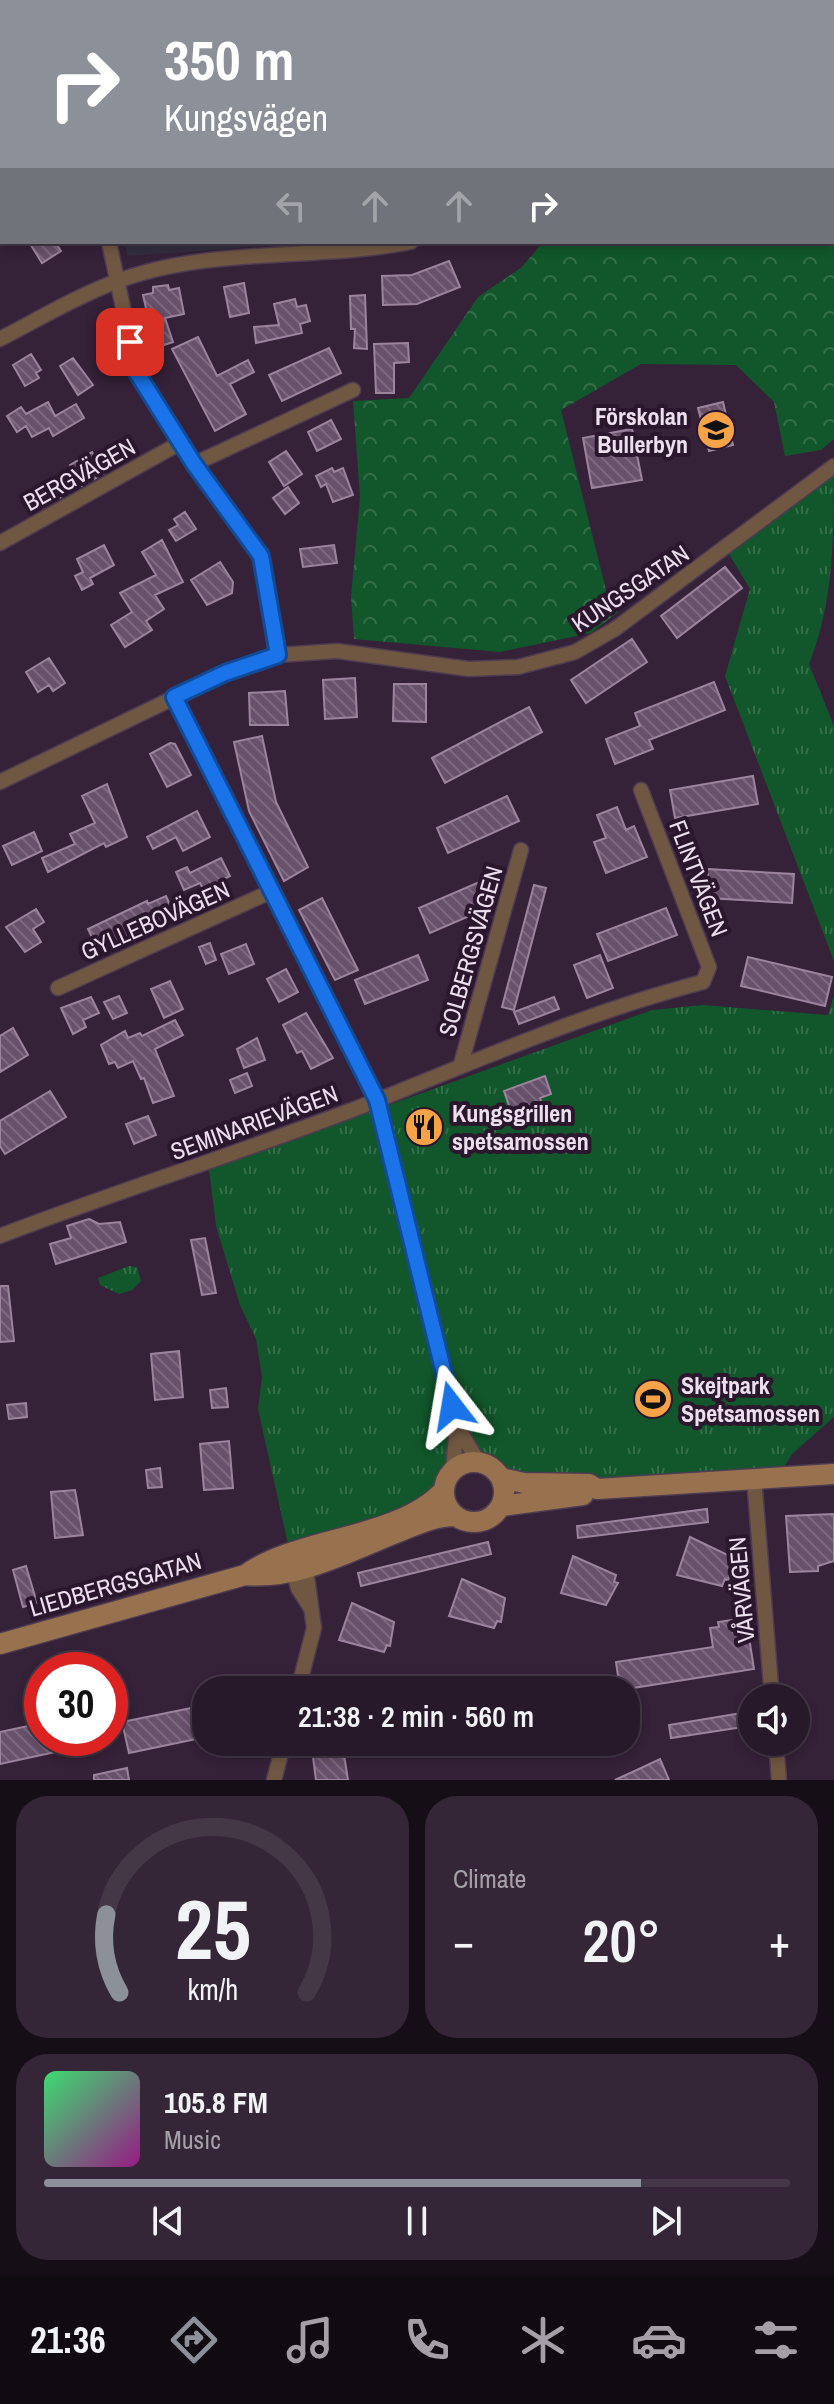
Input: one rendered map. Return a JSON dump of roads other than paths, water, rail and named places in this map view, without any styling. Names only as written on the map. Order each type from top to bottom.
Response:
[{"type":"street","points":[[109,244],[137,373],[194,464],[261,556],[278,655]]},
{"type":"street","points":[[0,339],[116,281],[228,258],[368,250],[400,244]]},
{"type":"street","points":[[194,464],[353,390]]},
{"type":"street","name":"BERGVÄGEN","points":[[0,543],[180,443]]},
{"type":"street","name":"KUNGSGATAN","points":[[0,782],[225,673],[278,655],[337,651],[469,669],[518,667],[575,652],[638,612],[834,466]]},
{"type":"street","points":[[174,697],[377,1100],[457,1426],[478,1461]]},
{"type":"street","name":"FLINTVÄGEN","points":[[641,790],[709,967],[703,982]]},
{"type":"street","name":"SOLBERGSVÄGEN","points":[[461,1064],[521,850]]},
{"type":"street","name":"GYLLEBOVÄGEN","points":[[58,988],[270,892]]},
{"type":"street","name":"SEMINARIEVÄGEN","points":[[0,1236],[377,1100],[461,1064],[641,997],[703,982]]},
{"type":"street","points":[[457,1426],[453,1469],[444,1490],[445,1502],[456,1516],[481,1522],[501,1506],[587,1495],[597,1489],[834,1474]]},
{"type":"street","points":[[453,1469],[465,1462],[478,1461],[488,1465],[501,1478],[505,1491],[501,1506]]},
{"type":"street","points":[[501,1478],[524,1483],[589,1484],[597,1489]]},
{"type":"street","name":"VÅRVÄGEN","points":[[754,1478],[771,1684]]},
{"type":"street","name":"LIEDBERGSGATAN","points":[[298,1560],[425,1506],[444,1490]]},
{"type":"street","name":"LIEDBERGSGATAN","points":[[0,1644],[245,1575],[266,1560],[298,1560],[429,1520],[456,1516]]},
{"type":"street","points":[[298,1560],[298,1588],[310,1607],[313,1633],[302,1676]]},
{"type":"street","points":[[274,1780],[280,1756]]},
{"type":"street","points":[[777,1756],[779,1780]]},
{"type":"place","name":"Förskolan Bullerbyn","points":[[716,430]]},
{"type":"place","name":"Kungsgrillen spetsamossen","points":[[424,1127]]},
{"type":"place","name":"Skejtpark Spetsamossen","points":[[653,1399]]}]
